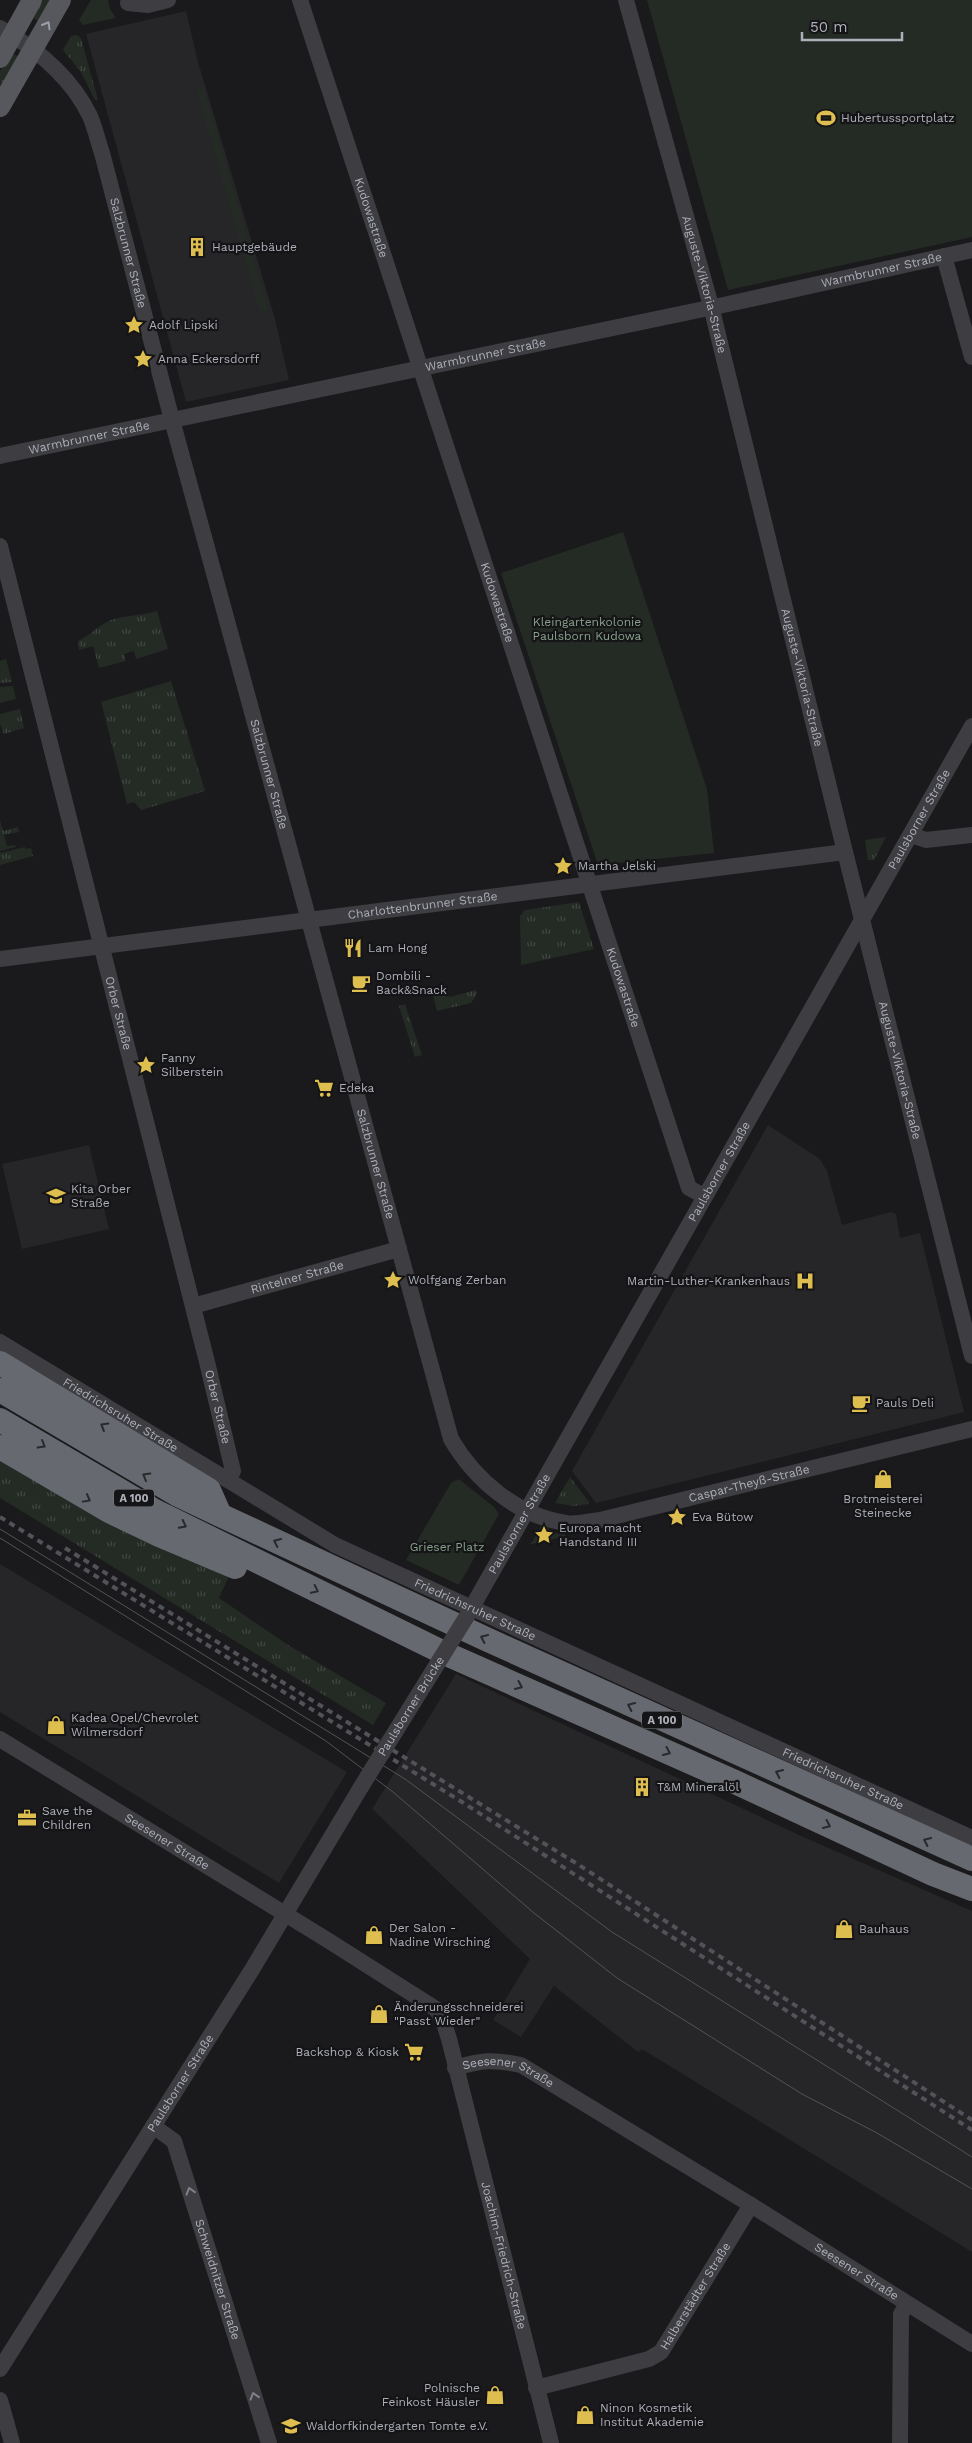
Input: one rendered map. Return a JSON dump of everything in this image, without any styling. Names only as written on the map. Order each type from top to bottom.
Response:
[{"type":"highway","points":[[0,1363],[209,1490],[220,1515]]},
{"type":"highway","name":"A 100","points":[[0,1390],[178,1495],[486,1640],[972,1859]]},
{"type":"highway","name":"A 100","points":[[0,1420],[155,1511],[442,1652],[735,1782],[933,1874],[972,1889]]},
{"type":"highway","points":[[0,1448],[94,1503],[159,1535],[241,1569],[271,1569]]},
{"type":"main road","points":[[0,58],[6,32],[32,0]]},
{"type":"main road","points":[[0,107],[61,0]]},
{"type":"street","points":[[128,3],[148,4],[168,0]]},
{"type":"street","name":"Kudowastraße","points":[[300,0],[689,1188],[704,1196]]},
{"type":"street","name":"Auguste-Viktoria-Straße","points":[[626,0],[711,306],[845,852],[972,1356]]},
{"type":"street","name":"Salzbrunner Straße","points":[[6,32],[32,49],[59,71],[79,95],[91,118],[451,1439],[463,1460],[480,1478],[526,1510]]},
{"type":"street","name":"Warmbrunner Straße","points":[[0,456],[972,250]]},
{"type":"street","points":[[944,256],[972,357]]},
{"type":"street","name":"Orber Straße","points":[[0,546],[193,1306],[233,1471],[228,1480]]},
{"type":"street","name":"Paulsborner Straße","points":[[469,1612],[972,726]]},
{"type":"street","points":[[911,835],[926,840],[972,835]]},
{"type":"street","name":"Charlottenbrunner Straße","points":[[0,959],[845,852]]},
{"type":"street","name":"Rintelner Straße","points":[[193,1306],[399,1249]]},
{"type":"street","name":"Friedrichsruher Straße","points":[[0,1342],[335,1545],[469,1612],[972,1838]]},
{"type":"street","name":"Caspar-Theyß-Straße","points":[[526,1510],[567,1524],[600,1520],[972,1429]]},
{"type":"street","name":"Paulsborner Brücke","points":[[356,1796],[469,1612]]},
{"type":"street","name":"Seesener Straße","points":[[0,1739],[285,1913],[436,2009],[443,2020],[455,2068],[495,2059],[521,2064],[751,2205],[972,2344]]},
{"type":"street","name":"Paulsborner Straße","points":[[0,2368],[253,1968],[356,1796]]},
{"type":"street","name":"Joachim-Friedrich-Straße","points":[[455,2068],[551,2443]]},
{"type":"street","name":"Schweidnitzer Straße","points":[[153,2126],[174,2141],[269,2443]]},
{"type":"street","name":"Halberstädter Straße","points":[[536,2388],[650,2359],[661,2352],[751,2205]]},
{"type":"street","points":[[900,2443],[901,2314],[907,2304]]},
{"type":"street","points":[[0,2400],[12,2443]]},
{"type":"shaded area","points":[[186,11],[198,62],[275,319],[289,380],[186,402],[86,34]]},
{"type":"shaded area","name":"Martin-Luther-Krankenhaus","points":[[768,1125],[820,1159],[827,1171],[842,1225],[891,1212],[896,1214],[900,1238],[920,1233],[964,1412],[596,1503],[572,1471]]},
{"type":"shaded area","name":"Kita Orber Straße","points":[[89,1145],[109,1229],[22,1249],[2,1164]]},
{"type":"shaded area","points":[[0,1564],[347,1772],[279,1883],[0,1712]]},
{"type":"shaded area","points":[[456,1674],[799,1835],[972,1911],[972,2252],[642,2049],[638,2052],[554,1986],[521,2037],[493,2020],[530,1959],[372,1809]]},
{"type":"green space","points":[[40,0],[52,0],[39,22],[31,16]]},
{"type":"green space","points":[[91,0],[108,0],[110,9],[116,18],[83,25],[79,20]]},
{"type":"green space","name":"Hubertussportplatz","points":[[647,0],[972,0],[972,237],[728,290]]},
{"type":"green space","points":[[77,35],[81,38],[98,100],[95,100],[81,72],[63,50],[71,36]]},
{"type":"green space","points":[[10,53],[18,56],[0,92],[0,71]]},
{"type":"green space","points":[[204,89],[268,310],[260,312],[197,91]]},
{"type":"green space","name":"Kleingartenkolonie Paulsborn Kudowa","points":[[623,532],[707,789],[714,853],[598,865],[501,573]]},
{"type":"green space","points":[[157,611],[168,649],[136,659],[134,651],[124,654],[126,661],[99,668],[93,646],[79,650],[78,641],[106,622],[116,618]]},
{"type":"green space","points":[[6,659],[12,682],[0,683],[0,661]]},
{"type":"green space","points":[[171,681],[205,791],[141,810],[134,802],[127,804],[101,702]]},
{"type":"green space","points":[[13,686],[16,699],[0,703],[0,687]]},
{"type":"green space","points":[[20,709],[24,728],[4,734],[0,724],[0,714]]},
{"type":"green space","points":[[0,820],[3,831],[18,827],[19,832],[4,835],[7,846],[15,845],[16,847],[0,851]]},
{"type":"green space","points":[[886,837],[874,860],[868,860],[865,840]]},
{"type":"green space","points":[[25,847],[25,849],[31,848],[33,856],[0,865],[0,853]]},
{"type":"green space","points":[[579,902],[594,949],[521,965],[520,916],[525,910]]},
{"type":"green space","points":[[476,990],[477,994],[471,1003],[437,1011],[433,996],[444,993],[450,997]]},
{"type":"green space","points":[[405,1004],[422,1055],[415,1057],[399,1006]]},
{"type":"green space","points":[[0,1459],[230,1574],[219,1598],[288,1645],[386,1703],[373,1725],[0,1498]]},
{"type":"green space","points":[[570,1477],[589,1504],[574,1506],[555,1503]]},
{"type":"green space","name":"Grieser Platz","points":[[459,1479],[494,1507],[499,1514],[459,1585],[406,1560],[451,1483]]},
{"type":"green space","points":[[541,1526],[547,1527],[552,1533],[565,1534],[566,1536],[531,1544]]},
{"type":"tram line","points":[[0,1529],[405,1779],[612,1932],[972,2157]]},
{"type":"tram line","points":[[0,1538],[326,1741],[393,1792],[534,1913],[617,1978],[802,2094],[877,2133],[972,2189]]},
{"type":"railway","points":[[0,1517],[462,1802],[972,2130]]},
{"type":"railway","points":[[65,1548],[579,1865],[972,2120]]},
{"type":"place","name":"Hubertussportplatz","points":[[826,118]]},
{"type":"place","name":"Hauptgebäude","points":[[197,247]]},
{"type":"place","name":"Adolf Lipski","points":[[134,325]]},
{"type":"place","name":"Anna Eckersdorff","points":[[143,359]]},
{"type":"place","name":"Martha Jelski","points":[[563,866]]},
{"type":"place","name":"Lam Hong","points":[[353,948]]},
{"type":"place","name":"Dombili - Back&Snack","points":[[361,983]]},
{"type":"place","name":"Fanny Silberstein","points":[[146,1065]]},
{"type":"place","name":"Edeka","points":[[324,1088]]},
{"type":"place","name":"Kita Orber Straße","points":[[56,1196]]},
{"type":"place","name":"Wolfgang Zerban","points":[[393,1280]]},
{"type":"place","name":"Martin-Luther-Krankenhaus","points":[[805,1281]]},
{"type":"place","name":"Pauls Deli","points":[[861,1403]]},
{"type":"place","name":"Brotmeisterei Steinecke","points":[[883,1479]]},
{"type":"place","name":"Eva Bütow","points":[[677,1517]]},
{"type":"place","name":"Europa macht Handstand III","points":[[544,1535]]},
{"type":"place","name":"Kadea Opel/Chevrolet Wilmersdorf","points":[[56,1725]]},
{"type":"place","name":"T&M Mineralöl","points":[[642,1787]]},
{"type":"place","name":"Save the Children","points":[[27,1818]]},
{"type":"place","name":"Bauhaus","points":[[844,1929]]},
{"type":"place","name":"Der Salon - Nadine Wirsching","points":[[374,1935]]},
{"type":"place","name":"Änderungsschneiderei \"Passt Wieder\"","points":[[379,2014]]},
{"type":"place","name":"Backshop & Kiosk","points":[[414,2052]]},
{"type":"place","name":"Polnische Feinkost Häusler","points":[[495,2395]]},
{"type":"place","name":"Ninon Kosmetik Institut Akademie","points":[[585,2415]]},
{"type":"place","name":"Waldorfkindergarten Tomte e.V.","points":[[291,2426]]}]
